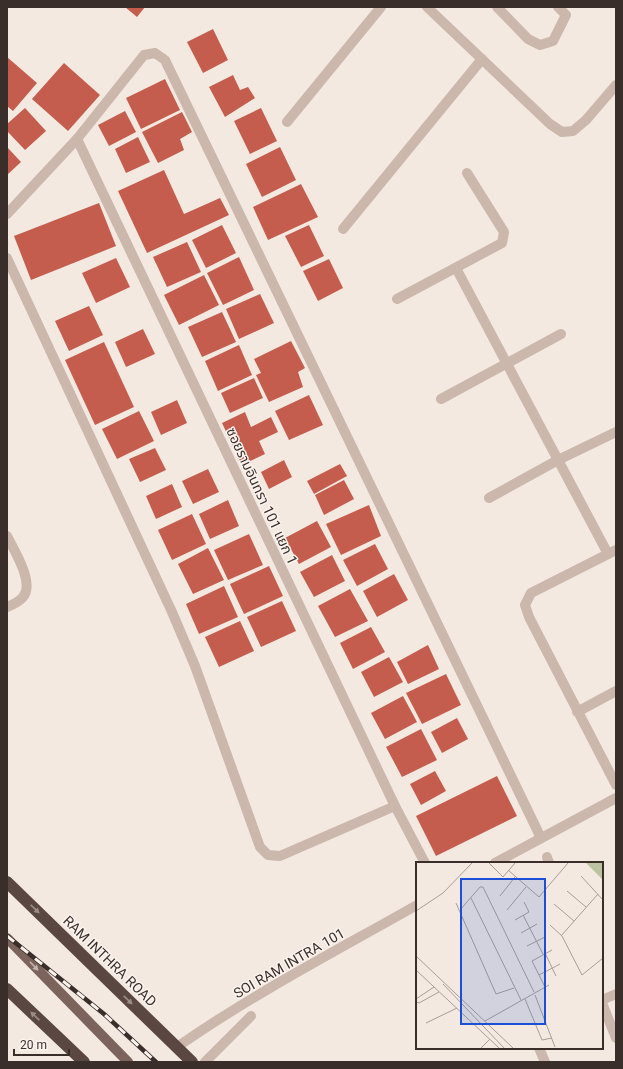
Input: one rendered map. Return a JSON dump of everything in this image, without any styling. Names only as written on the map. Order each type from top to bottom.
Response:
[{"type":"highway","name":"RAM INTHRA ROAD","points":[[7,882],[192,1062]]},
{"type":"highway","points":[[7,989],[84,1062]]},
{"type":"main road","points":[[7,938],[128,1062]]},
{"type":"street","points":[[287,122],[381,7]]},
{"type":"street","points":[[427,7],[550,124],[562,132],[573,131],[586,120],[616,85]]},
{"type":"street","points":[[497,7],[528,39],[540,45],[553,41],[560,29],[566,15],[558,7]]},
{"type":"street","points":[[7,214],[77,140],[144,55],[155,53],[165,60],[541,838]]},
{"type":"street","points":[[343,229],[482,59]]},
{"type":"street","name":"ซอยรามอินทรา 101 แยก 1","points":[[77,140],[395,806],[424,862]]},
{"type":"street","points":[[397,299],[502,243],[504,232],[467,173]]},
{"type":"street","points":[[7,258],[172,612],[195,666],[260,847],[268,855],[280,856],[395,806]]},
{"type":"street","points":[[456,268],[558,460],[612,552],[531,593],[525,605],[577,712],[616,785]]},
{"type":"street","points":[[441,399],[561,334]]},
{"type":"street","points":[[489,498],[558,460],[616,432]]},
{"type":"street","points":[[7,536],[24,570],[28,586],[24,597],[7,607]]},
{"type":"street","points":[[577,712],[616,691]]},
{"type":"street","points":[[497,862],[616,798]]},
{"type":"street","name":"SOI RAM INTRA 101","points":[[177,1048],[202,1030],[416,906]]},
{"type":"street","points":[[603,1000],[616,994]]},
{"type":"street","points":[[603,1006],[605,1016],[616,1038]]},
{"type":"street","points":[[205,1062],[252,1016]]},
{"type":"street","points":[[539,1049],[545,1062]]},
{"type":"building","points":[[125,7],[145,7],[137,17]]},
{"type":"building","points":[[213,29],[228,60],[203,73],[187,42]]},
{"type":"building","points":[[7,57],[37,83],[13,111],[7,106]]},
{"type":"building","points":[[64,63],[100,95],[68,131],[32,99]]},
{"type":"building","points":[[233,75],[240,90],[248,87],[255,98],[225,117],[209,87]]},
{"type":"building","points":[[165,79],[180,110],[141,129],[126,98]]},
{"type":"building","points":[[25,108],[46,131],[25,150],[7,131],[7,124]]},
{"type":"building","points":[[261,108],[277,141],[250,154],[234,121]]},
{"type":"building","points":[[125,111],[136,132],[109,146],[98,125]]},
{"type":"building","points":[[182,112],[192,132],[180,139],[184,150],[158,163],[142,132]]},
{"type":"building","points":[[138,137],[150,162],[126,173],[115,149]]},
{"type":"building","points":[[7,147],[21,162],[7,175]]},
{"type":"building","points":[[280,147],[296,180],[262,197],[246,164]]},
{"type":"building","points":[[164,170],[184,214],[220,198],[229,215],[147,253],[118,191]]},
{"type":"building","points":[[301,184],[318,217],[268,240],[253,207]]},
{"type":"building","points":[[99,203],[116,246],[31,280],[14,236]]},
{"type":"building","points":[[222,225],[236,253],[206,268],[192,240]]},
{"type":"building","points":[[309,225],[324,256],[301,267],[285,236]]},
{"type":"building","points":[[187,242],[201,272],[167,287],[153,257]]},
{"type":"building","points":[[239,257],[254,290],[223,305],[207,273]]},
{"type":"building","points":[[116,258],[130,287],[96,303],[82,273]]},
{"type":"building","points":[[329,259],[343,288],[318,301],[303,271]]},
{"type":"building","points":[[204,275],[219,305],[179,325],[164,295]]},
{"type":"building","points":[[260,294],[274,323],[239,339],[226,309]]},
{"type":"building","points":[[89,306],[103,335],[69,351],[55,321]]},
{"type":"building","points":[[222,312],[236,342],[202,357],[188,327]]},
{"type":"building","points":[[143,329],[155,354],[126,367],[115,342]]},
{"type":"building","points":[[291,341],[305,368],[298,372],[303,387],[269,402],[256,375],[261,373],[254,359]]},
{"type":"building","points":[[104,342],[134,407],[95,425],[65,360]]},
{"type":"building","points":[[239,345],[252,375],[218,391],[205,361]]},
{"type":"building","points":[[254,378],[263,398],[230,413],[221,393]]},
{"type":"building","points":[[309,395],[323,425],[289,440],[275,411]]},
{"type":"building","points":[[177,400],[187,423],[161,435],[151,412]]},
{"type":"building","points":[[139,411],[154,441],[117,459],[102,429]]},
{"type":"building","points":[[245,412],[251,427],[271,417],[278,432],[259,441],[265,454],[242,465],[222,423]]},
{"type":"building","points":[[155,448],[166,470],[140,482],[129,459]]},
{"type":"building","points":[[284,460],[292,477],[269,489],[261,472]]},
{"type":"building","points":[[340,464],[347,476],[314,494],[307,481]]},
{"type":"building","points":[[208,469],[219,492],[193,504],[182,481]]},
{"type":"building","points":[[344,480],[354,499],[324,515],[315,495]]},
{"type":"building","points":[[172,484],[182,507],[156,519],[146,496]]},
{"type":"building","points":[[228,500],[239,526],[210,539],[199,514]]},
{"type":"building","points":[[369,505],[381,536],[341,555],[326,524]]},
{"type":"building","points":[[192,514],[206,544],[172,560],[158,530]]},
{"type":"building","points":[[317,521],[331,547],[299,564],[285,538]]},
{"type":"building","points":[[249,534],[263,565],[228,580],[214,550]]},
{"type":"building","points":[[375,544],[388,569],[357,586],[343,560]]},
{"type":"building","points":[[208,548],[224,580],[193,594],[178,564]]},
{"type":"building","points":[[332,555],[345,581],[314,597],[300,572]]},
{"type":"building","points":[[269,566],[283,596],[244,614],[230,584]]},
{"type":"building","points":[[394,574],[408,600],[377,617],[363,591]]},
{"type":"building","points":[[224,586],[238,617],[199,634],[186,604]]},
{"type":"building","points":[[350,589],[368,621],[335,637],[318,606]]},
{"type":"building","points":[[282,601],[296,631],[261,647],[247,617]]},
{"type":"building","points":[[240,621],[254,651],[219,667],[205,637]]},
{"type":"building","points":[[371,627],[385,652],[353,669],[340,643]]},
{"type":"building","points":[[428,645],[439,669],[408,684],[397,662]]},
{"type":"building","points":[[389,657],[403,682],[374,697],[361,672]]},
{"type":"building","points":[[446,674],[461,705],[422,724],[406,693]]},
{"type":"building","points":[[403,696],[417,722],[385,739],[371,713]]},
{"type":"building","points":[[457,718],[468,739],[442,753],[431,732]]},
{"type":"building","points":[[421,729],[437,760],[402,777],[386,747]]},
{"type":"building","points":[[435,771],[446,791],[421,805],[410,784]]},
{"type":"building","points":[[497,776],[517,816],[436,856],[416,816]]},
{"type":"railway","points":[[7,936],[104,1014],[156,1062]]}]
